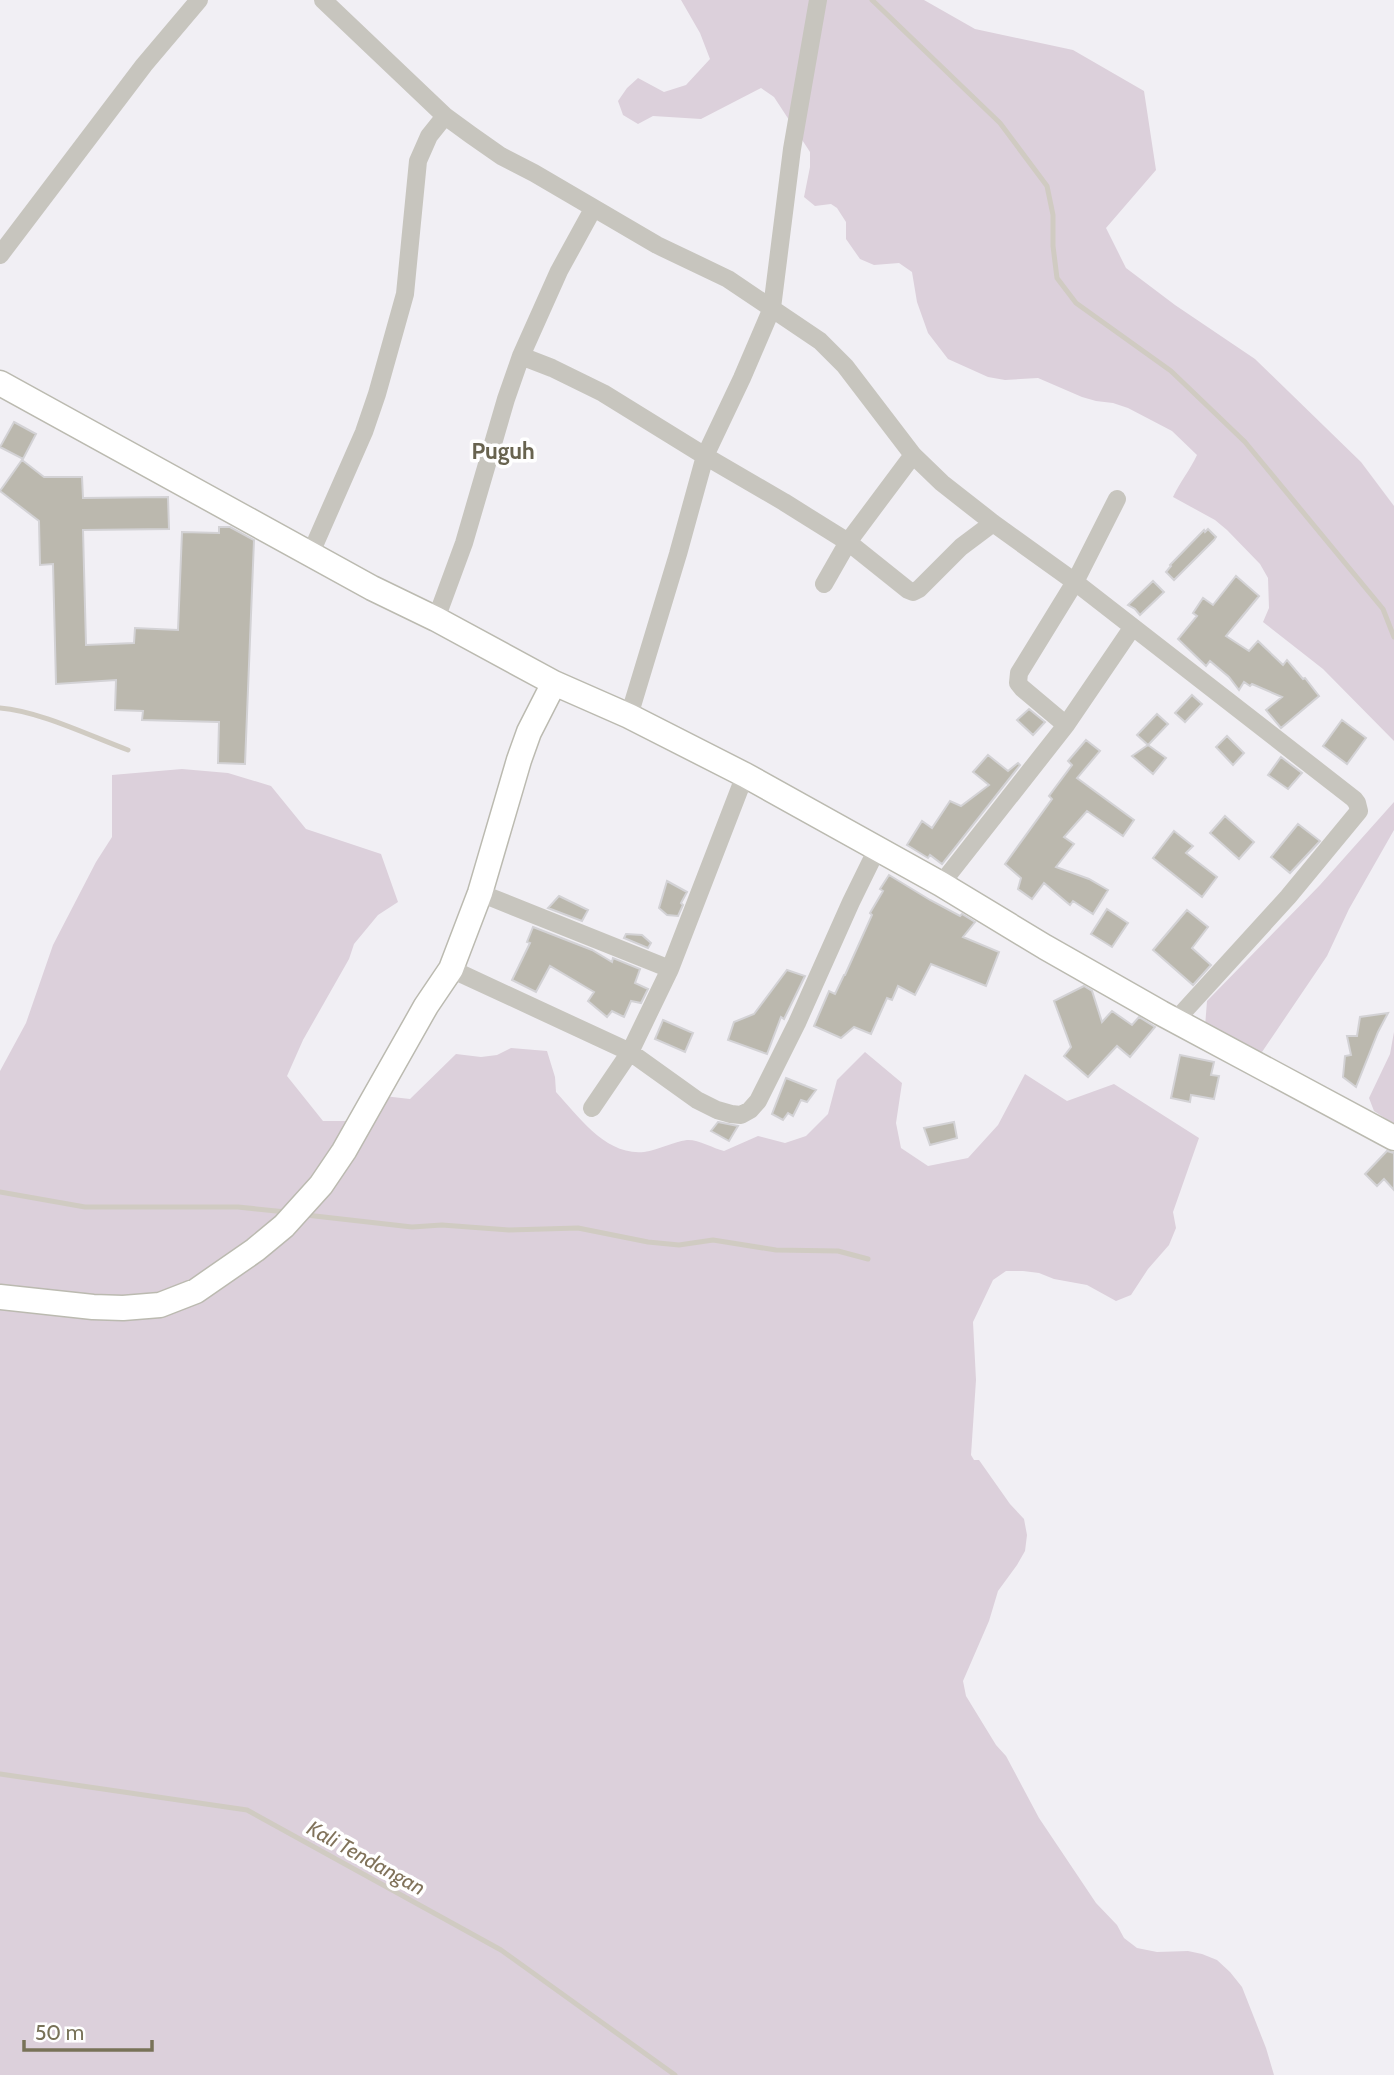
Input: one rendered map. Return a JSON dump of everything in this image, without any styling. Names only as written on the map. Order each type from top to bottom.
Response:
[{"type":"street","points":[[0,255],[144,65],[199,0]]},
{"type":"street","points":[[323,0],[444,116],[501,156],[657,245],[729,279],[820,341],[833,353],[914,455],[942,483],[1075,582],[1354,800],[1359,811],[1288,897],[1175,1021]]},
{"type":"street","points":[[629,716],[705,456],[759,342],[772,308],[793,137],[818,0]]},
{"type":"street","points":[[310,555],[364,432],[377,394],[405,294],[418,161],[429,136],[444,116]]},
{"type":"street","points":[[436,619],[464,543],[506,399],[522,356],[559,271],[593,209]]},
{"type":"street","points":[[522,356],[603,393],[784,502],[848,542],[913,592],[961,547],[993,523]]},
{"type":"street","points":[[0,383],[372,589],[436,619],[554,683],[629,716],[745,775],[941,884],[1175,1021],[1394,1138]]},
{"type":"street","points":[[824,584],[848,542],[914,455]]},
{"type":"street","points":[[1066,725],[1022,688],[1019,673],[1075,582],[1117,499]]},
{"type":"street","points":[[941,884],[1066,725],[1132,628]]},
{"type":"street","points":[[0,1297],[93,1307],[160,1306],[197,1291],[255,1250],[284,1226],[321,1185],[344,1151],[426,1006],[452,969],[480,893],[519,760],[529,732],[554,683]]},
{"type":"street","points":[[592,1108],[630,1052],[670,969],[745,775]]},
{"type":"street","points":[[452,969],[630,1052],[697,1100],[717,1111],[741,1115],[758,1101],[877,849]]},
{"type":"street","points":[[480,893],[670,969]]},
{"type":"shaded area","points":[[681,0],[924,0],[975,29],[1073,50],[1144,91],[1156,170],[1106,228],[1126,268],[1255,359],[1361,462],[1394,506],[1394,741],[1323,669],[1263,622],[1269,608],[1268,578],[1260,564],[1215,520],[1173,497],[1197,455],[1172,431],[1128,408],[1082,397],[1038,378],[1005,380],[988,377],[948,359],[928,333],[917,302],[912,272],[899,263],[874,265],[860,259],[846,239],[846,222],[837,208],[831,204],[815,206],[804,197],[810,152],[774,97],[761,88],[701,119],[653,116],[638,124],[623,115],[618,101],[638,78],[664,92],[686,85],[710,59],[700,33]]},
{"type":"shaded area","points":[[182,769],[228,773],[271,786],[306,829],[381,854],[398,902],[378,915],[354,944],[349,959],[303,1040],[287,1076],[323,1121],[352,1121],[366,1094],[410,1099],[456,1054],[481,1057],[497,1055],[511,1048],[547,1051],[555,1077],[556,1092],[583,1123],[617,1148],[644,1152],[691,1140],[724,1151],[758,1136],[785,1143],[806,1136],[828,1114],[837,1080],[865,1052],[902,1083],[896,1123],[901,1148],[928,1166],[968,1158],[998,1125],[1025,1074],[1067,1101],[1114,1084],[1199,1138],[1173,1212],[1176,1228],[1169,1245],[1148,1269],[1131,1295],[1116,1301],[1087,1285],[1054,1279],[1039,1273],[1006,1271],[993,1280],[973,1322],[976,1380],[971,1455],[974,1460],[979,1460],[1024,1519],[1027,1535],[1025,1551],[998,1591],[989,1621],[963,1681],[966,1696],[996,1745],[1006,1756],[1039,1818],[1096,1903],[1117,1925],[1124,1938],[1137,1948],[1157,1952],[1188,1951],[1202,1954],[1217,1960],[1230,1972],[1242,1987],[1274,2075],[0,2075],[0,1071],[26,1023],[53,945],[112,837],[112,775]]},
{"type":"shaded area","points":[[1394,802],[1394,830],[1349,909],[1327,956],[1262,1052],[1241,1050],[1205,1027],[1207,1001],[1320,885]]},
{"type":"shaded area","points":[[1394,1032],[1394,1124],[1374,1111],[1369,1098],[1390,1054]]},
{"type":"building","points":[[14,422],[36,434],[23,459],[0,447]]},
{"type":"building","points":[[22,460],[44,477],[82,477],[83,498],[168,497],[169,529],[83,530],[86,645],[134,643],[135,628],[178,630],[182,532],[219,533],[219,527],[230,527],[254,540],[245,764],[218,763],[219,722],[142,720],[143,711],[115,710],[116,680],[56,684],[53,564],[40,565],[39,521],[0,491]]},
{"type":"building","points":[[1208,529],[1216,537],[1214,540],[1174,580],[1166,572],[1170,565]]},
{"type":"building","points":[[1236,576],[1259,596],[1226,636],[1249,651],[1258,641],[1283,665],[1287,660],[1319,696],[1281,728],[1266,710],[1282,697],[1244,682],[1239,690],[1229,677],[1210,661],[1206,666],[1178,639],[1197,616],[1193,613],[1203,598],[1213,605]]},
{"type":"building","points":[[1153,581],[1164,592],[1140,615],[1128,605]]},
{"type":"building","points":[[1192,695],[1202,704],[1185,722],[1175,713]]},
{"type":"building","points":[[1029,709],[1045,722],[1033,735],[1017,720]]},
{"type":"building","points":[[1157,714],[1168,724],[1148,745],[1137,735]]},
{"type":"building","points":[[1342,720],[1366,738],[1347,764],[1323,746]]},
{"type":"building","points":[[1227,736],[1244,753],[1233,765],[1216,747]]},
{"type":"building","points":[[1086,740],[1100,751],[1077,778],[1134,820],[1123,836],[1087,811],[1064,837],[1074,844],[1056,867],[1089,879],[1108,890],[1093,914],[1073,901],[1070,905],[1044,883],[1032,899],[1018,889],[1021,878],[1005,864],[1052,799],[1049,796],[1072,765],[1068,761]]},
{"type":"building","points":[[1148,745],[1166,758],[1153,774],[1132,756]]},
{"type":"building","points":[[988,755],[1008,771],[1018,763],[1020,765],[942,864],[930,855],[928,858],[907,845],[922,821],[932,828],[950,801],[961,806],[989,785],[973,772]]},
{"type":"building","points":[[1281,757],[1302,773],[1288,789],[1268,775]]},
{"type":"building","points":[[1225,816],[1254,842],[1239,859],[1210,833]]},
{"type":"building","points":[[1298,824],[1320,841],[1290,873],[1271,857]]},
{"type":"building","points":[[1174,831],[1193,846],[1186,853],[1217,877],[1202,897],[1153,858]]},
{"type":"building","points":[[889,875],[930,900],[975,922],[963,937],[999,952],[986,986],[931,964],[915,995],[898,986],[892,1000],[887,998],[871,1034],[854,1027],[841,1038],[814,1026],[829,991],[835,994],[845,975],[872,915],[870,913],[883,891],[880,889]]},
{"type":"building","points":[[667,881],[687,892],[678,916],[667,915],[659,908]]},
{"type":"building","points":[[559,896],[588,910],[582,921],[548,908]]},
{"type":"building","points":[[1107,909],[1128,923],[1112,947],[1091,934]]},
{"type":"building","points":[[1187,910],[1208,927],[1192,948],[1211,965],[1193,985],[1153,950]]},
{"type":"building","points":[[533,927],[592,950],[612,962],[613,958],[640,969],[635,983],[648,989],[641,1003],[631,1001],[624,1017],[612,1011],[607,1017],[588,1001],[594,992],[550,966],[536,992],[512,980],[530,943],[527,942]]},
{"type":"building","points":[[626,934],[642,935],[651,943],[648,948],[624,938]]},
{"type":"building","points":[[787,970],[805,976],[784,1019],[781,1017],[767,1054],[728,1040],[734,1022],[754,1014]]},
{"type":"building","points":[[1084,986],[1092,991],[1102,1022],[1112,1011],[1132,1025],[1139,1017],[1155,1027],[1130,1057],[1117,1046],[1088,1077],[1064,1056],[1071,1047],[1054,1001]]},
{"type":"building","points":[[1388,1013],[1356,1087],[1343,1077],[1345,1056],[1351,1055],[1347,1036],[1357,1036],[1360,1017]]},
{"type":"building","points":[[663,1020],[693,1033],[685,1052],[655,1039]]},
{"type":"building","points":[[1180,1055],[1214,1062],[1211,1075],[1219,1076],[1214,1099],[1191,1095],[1190,1102],[1171,1098]]},
{"type":"building","points":[[786,1078],[816,1090],[807,1102],[801,1100],[793,1116],[788,1113],[783,1120],[772,1114]]},
{"type":"building","points":[[718,1122],[738,1126],[729,1141],[711,1131]]},
{"type":"building","points":[[954,1122],[957,1138],[930,1145],[924,1128]]},
{"type":"building","points":[[1387,1151],[1394,1153],[1394,1190],[1384,1179],[1377,1186],[1365,1174]]},
{"type":"waterway","points":[[872,0],[1000,123],[1047,186],[1053,215],[1057,278],[1076,303],[1171,371],[1245,442],[1383,609],[1394,637]]},
{"type":"waterway","points":[[0,708],[48,719],[128,750]]},
{"type":"waterway","points":[[0,1192],[85,1207],[238,1207],[286,1212]]},
{"type":"waterway","points":[[306,1215],[412,1227],[442,1225],[509,1230],[578,1228],[648,1242],[679,1245],[713,1240],[776,1250],[838,1251],[868,1259]]},
{"type":"waterway","name":"Kali Tendangan","points":[[0,1774],[247,1810],[501,1950],[675,2075]]},
{"type":"district","name":"Puguh","points":[[503,451]]}]
